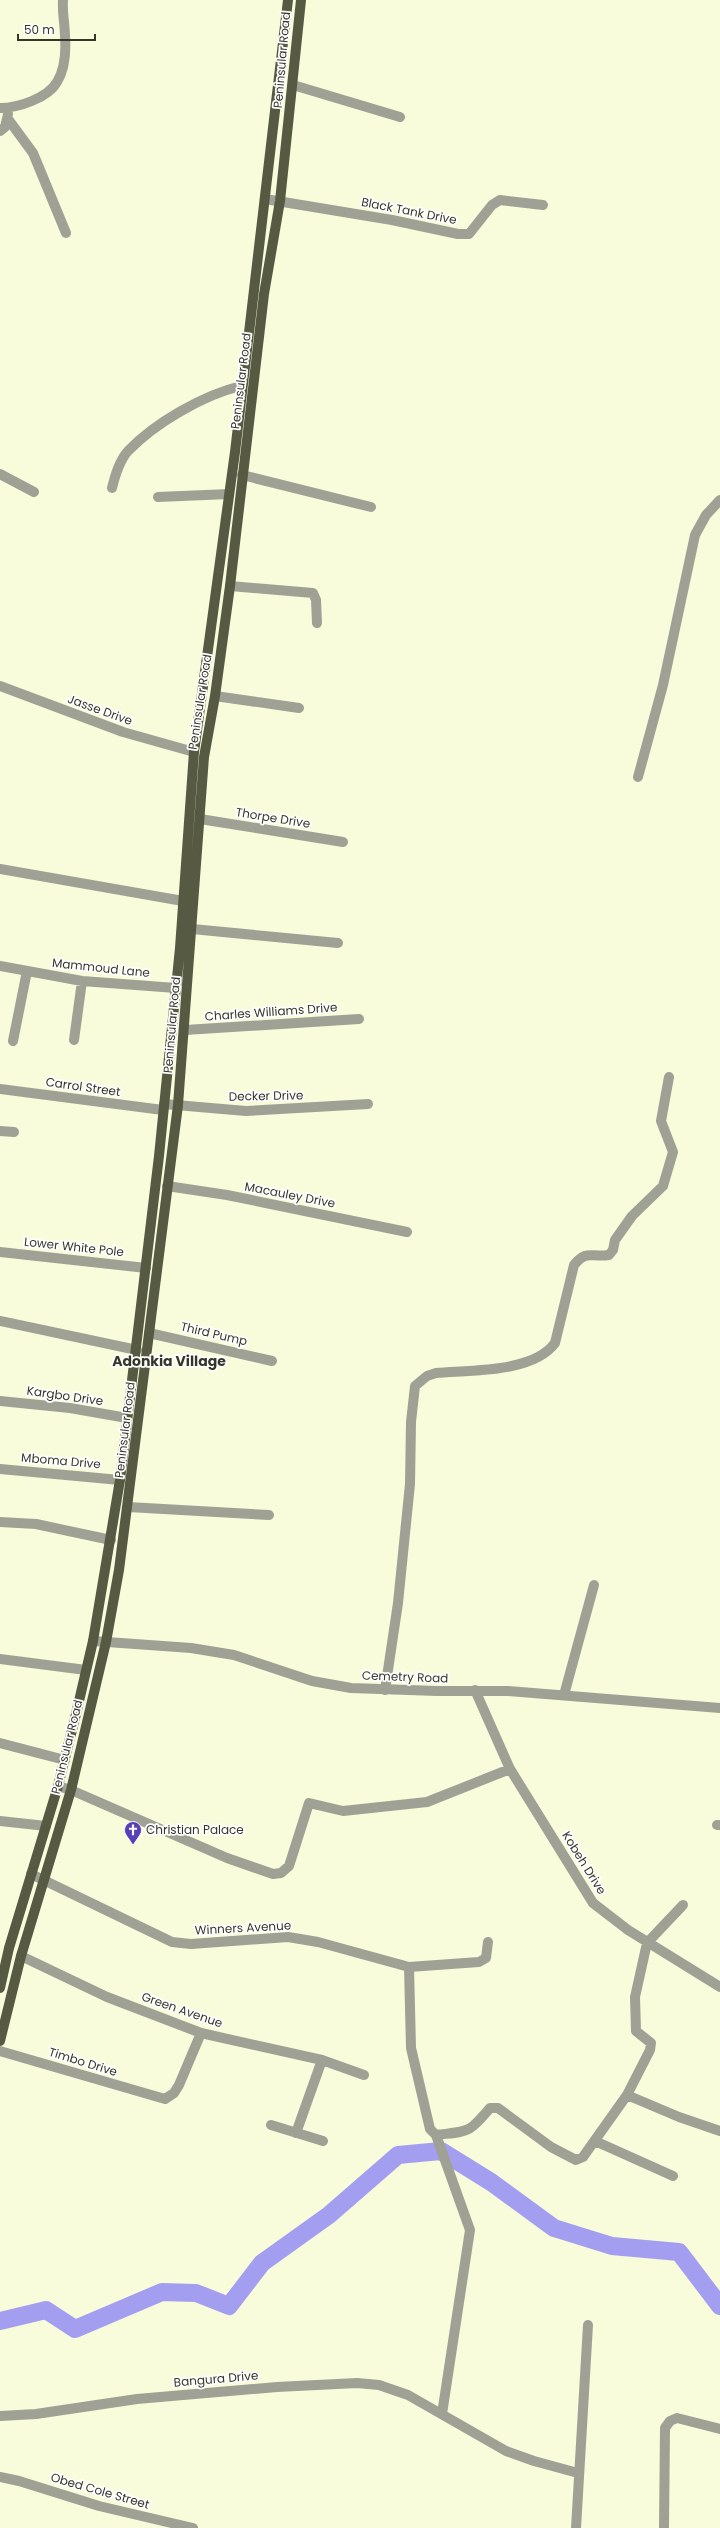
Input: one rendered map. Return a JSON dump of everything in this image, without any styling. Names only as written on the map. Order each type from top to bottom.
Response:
[{"type":"main road","name":"Peninsular Road","points":[[0,1988],[31,1874],[65,1760],[93,1641],[120,1480],[137,1350],[176,988],[194,752],[229,494],[241,386],[266,200],[288,0]]},
{"type":"main road","name":"Peninsular Road","points":[[0,2041],[21,1956],[71,1790],[106,1642],[128,1508],[178,1105],[185,1030],[204,757],[215,696],[230,586],[264,294],[280,201],[301,0]]},
{"type":"street","points":[[63,0],[64,62],[57,83],[39,98],[4,108],[8,119],[33,153],[66,233]]},
{"type":"street","points":[[293,85],[400,117]]},
{"type":"street","points":[[0,131],[8,119]]},
{"type":"street","points":[[266,200],[280,201]]},
{"type":"street","name":"Black Tank Drive","points":[[280,201],[458,234],[469,234],[492,205],[500,200],[543,205]]},
{"type":"street","points":[[112,488],[117,471],[127,452],[181,410],[218,392],[241,386]]},
{"type":"street","points":[[0,474],[34,492]]},
{"type":"street","points":[[242,475],[370,507]]},
{"type":"street","points":[[158,497],[229,494]]},
{"type":"street","points":[[638,777],[663,684],[694,535],[706,515],[720,500]]},
{"type":"street","points":[[230,586],[313,592],[316,600],[317,623]]},
{"type":"street","name":"Jasse Drive","points":[[0,686],[123,732],[194,752]]},
{"type":"street","points":[[215,696],[299,708]]},
{"type":"street","name":"Thorpe Drive","points":[[200,819],[343,842]]},
{"type":"street","points":[[0,869],[183,901]]},
{"type":"street","points":[[192,929],[338,943]]},
{"type":"street","name":"Mammoud Lane","points":[[0,966],[82,981],[176,988]]},
{"type":"street","points":[[13,1041],[27,971]]},
{"type":"street","points":[[74,1040],[82,981]]},
{"type":"street","name":"Charles Williams Drive","points":[[185,1030],[359,1019]]},
{"type":"street","points":[[385,1690],[398,1603],[410,1484],[411,1422],[415,1386],[419,1381],[432,1374],[513,1367],[550,1350],[555,1344],[574,1265],[582,1256],[589,1254],[608,1255],[613,1250],[615,1240],[632,1216],[663,1186],[673,1152],[661,1120],[669,1077]]},
{"type":"street","name":"Carrol Street","points":[[0,1089],[163,1107]]},
{"type":"street","name":"Decker Drive","points":[[163,1107],[178,1105],[266,1111],[368,1104]]},
{"type":"street","points":[[0,1131],[14,1132]]},
{"type":"street","name":"Macauley Drive","points":[[168,1186],[227,1195],[407,1232]]},
{"type":"street","name":"Lower White Pole","points":[[0,1252],[146,1268]]},
{"type":"street","points":[[0,1321],[137,1350]]},
{"type":"street","name":"Third Pump","points":[[150,1333],[272,1361]]},
{"type":"street","name":"Kargbo Drive","points":[[0,1401],[70,1408],[127,1418]]},
{"type":"street","name":"Mboma Drive","points":[[0,1469],[120,1480]]},
{"type":"street","points":[[128,1508],[269,1515]]},
{"type":"street","points":[[0,1522],[36,1524],[111,1540]]},
{"type":"street","points":[[564,1695],[594,1585]]},
{"type":"street","name":"Cemetry Road","points":[[93,1641],[191,1648],[234,1655],[312,1681],[385,1690],[475,1690],[564,1695],[720,1708]]},
{"type":"street","points":[[0,1659],[86,1670]]},
{"type":"street","name":"Kobeh Drive","points":[[475,1690],[510,1769],[593,1903],[647,1943],[720,1987]]},
{"type":"street","points":[[0,1743],[65,1760]]},
{"type":"street","points":[[58,1786],[71,1790],[227,1858],[274,1874],[281,1873],[289,1866],[309,1803],[343,1811],[427,1802],[510,1769]]},
{"type":"street","points":[[0,1821],[46,1826]]},
{"type":"street","name":"Winners Avenue","points":[[31,1874],[172,1942],[191,1944],[288,1937],[318,1942],[409,1967],[479,1962],[486,1958],[488,1942]]},
{"type":"street","points":[[437,2139],[464,2133],[478,2122],[490,2108],[498,2108],[569,2158],[576,2160],[583,2157],[626,2094],[650,2050],[651,2043],[636,2031],[635,1997],[647,1943],[683,1905]]},
{"type":"street","name":"Green Avenue","points":[[21,1956],[107,1997],[201,2033],[322,2060],[364,2075]]},
{"type":"street","points":[[409,1967],[411,2048],[426,2118],[437,2139],[470,2230],[442,2414]]},
{"type":"street","name":"Timbo Drive","points":[[0,2051],[159,2099],[165,2099],[174,2092],[201,2033]]},
{"type":"street","points":[[296,2132],[322,2060]]},
{"type":"street","points":[[626,2094],[679,2117],[720,2131]]},
{"type":"street","points":[[271,2125],[323,2141]]},
{"type":"street","points":[[595,2141],[673,2176]]},
{"type":"street","points":[[576,2528],[578,2473],[588,2325]]},
{"type":"street","name":"Bangura Drive","points":[[0,2416],[36,2414],[145,2398],[277,2387],[356,2384],[378,2386],[408,2395],[506,2451],[534,2461],[578,2473]]},
{"type":"street","points":[[664,2528],[665,2428],[670,2421],[676,2418],[720,2428]]},
{"type":"street","name":"Obed Cole Street","points":[[0,2477],[19,2481],[99,2506],[193,2528]]},
{"type":"waterway","points":[[0,2321],[46,2310],[75,2329],[162,2292],[196,2293],[229,2306],[262,2263],[329,2215],[398,2155],[441,2151],[491,2182],[554,2228],[612,2246],[679,2252],[720,2306]]},
{"type":"place","name":"Christian Palace","points":[[133,1845]]},
{"type":"district","name":"Adonkia Village","points":[[169,1361]]}]
